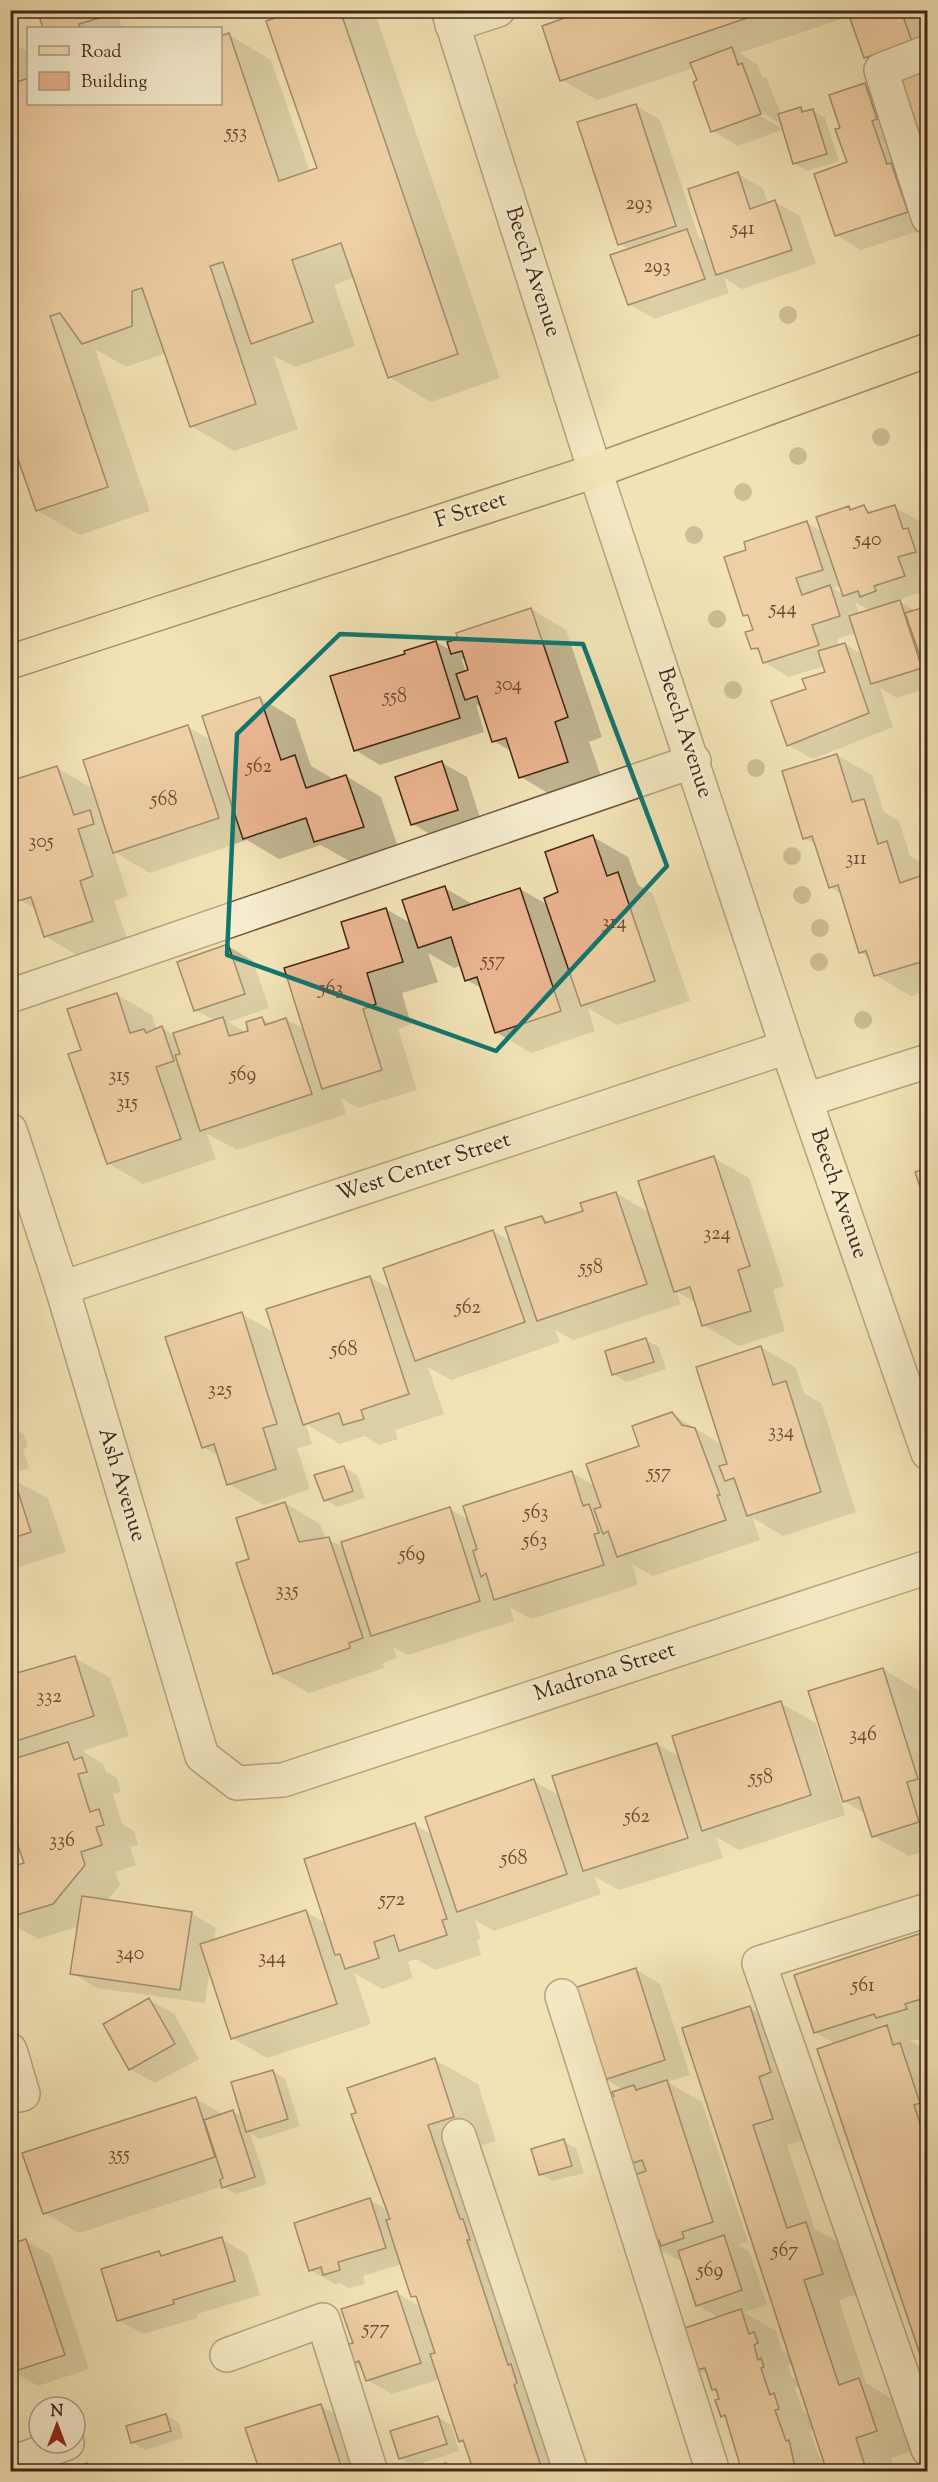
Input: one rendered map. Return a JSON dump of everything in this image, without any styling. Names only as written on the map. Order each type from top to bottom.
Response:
[{"type":"main road","name":"F Street","points":[[10,662],[595,471],[927,350]]},
{"type":"street","points":[[450,18],[498,10]]},
{"type":"street","name":"Beech Avenue","points":[[450,18],[595,471],[694,760],[786,1047],[927,1453]]},
{"type":"street","points":[[927,52],[882,70],[927,217]]},
{"type":"street","points":[[10,996],[694,760]]},
{"type":"street","name":"West Center Street","points":[[62,1288],[786,1047]]},
{"type":"street","points":[[806,1100],[927,1061]]},
{"type":"street","name":"Ash Avenue","points":[[10,1130],[62,1288],[202,1756],[237,1783],[283,1780]]},
{"type":"street","name":"Madrona Street","points":[[283,1780],[927,1567]]},
{"type":"street","points":[[927,1911],[759,1963],[927,2449]]},
{"type":"street","points":[[562,1996],[713,2472]]},
{"type":"street","points":[[10,2050],[23,2094],[10,2097]]},
{"type":"street","points":[[459,2136],[571,2472]]},
{"type":"street","points":[[227,2355],[323,2320],[371,2472]]},
{"type":"street","points":[[10,2464],[34,2455]]},
{"type":"highlighted area","points":[[340,634],[583,644],[667,866],[496,1051],[227,955],[237,734]]},
{"type":"building","points":[[37,10],[97,10],[99,18],[79,24],[80,27],[43,27]]},
{"type":"building","points":[[299,10],[340,10],[458,354],[388,378],[341,243],[292,260],[313,322],[251,344],[223,262],[210,266],[256,404],[190,427],[142,288],[132,291],[132,326],[82,344],[60,313],[50,316],[108,487],[36,511],[10,436],[10,79],[12,84],[27,78],[27,105],[222,105],[222,35],[229,33],[279,181],[317,168],[266,21]]},
{"type":"building","points":[[587,10],[771,10],[560,81],[542,26]]},
{"type":"building","points":[[847,10],[901,10],[912,42],[864,58]]},
{"type":"building","points":[[732,47],[738,65],[742,63],[761,114],[711,132],[693,82],[697,80],[690,63]]},
{"type":"building","points":[[928,65],[928,191],[899,74]]},
{"type":"building","points":[[865,83],[877,119],[872,121],[887,164],[891,163],[908,212],[835,236],[814,174],[847,162],[835,129],[840,128],[829,95]]},
{"type":"building","points":[[636,104],[676,226],[618,245],[577,122]]},
{"type":"building","points":[[801,107],[802,112],[813,109],[827,154],[793,164],[778,114]]},
{"type":"building","points":[[738,172],[750,209],[775,200],[792,250],[716,275],[688,189]]},
{"type":"building","points":[[687,229],[705,279],[628,305],[610,255]]},
{"type":"building","points":[[864,505],[868,513],[895,505],[903,529],[908,528],[916,552],[898,557],[905,576],[874,586],[876,591],[860,597],[858,591],[843,596],[816,517],[849,506],[850,510]]},
{"type":"building","points":[[807,521],[823,570],[796,578],[802,595],[830,585],[840,616],[812,625],[819,645],[763,663],[758,648],[751,649],[745,632],[753,630],[748,615],[743,616],[724,557],[746,550],[744,542]]},
{"type":"building","points":[[900,600],[922,668],[871,684],[849,616]]},
{"type":"building","points":[[928,606],[928,657],[921,659],[905,613]]},
{"type":"building","points":[[531,608],[568,717],[555,722],[568,762],[519,778],[506,738],[492,742],[477,696],[465,700],[456,674],[468,670],[462,651],[451,654],[447,642],[458,639],[456,633]]},
{"type":"building","points":[[436,641],[460,718],[354,751],[330,676],[405,654],[404,651]]},
{"type":"building","points":[[845,643],[869,713],[787,746],[771,701],[806,689],[802,679],[825,672],[818,651]]},
{"type":"building","points":[[260,697],[281,760],[295,755],[306,788],[346,775],[364,827],[314,842],[306,818],[243,839],[202,716]]},
{"type":"building","points":[[188,725],[219,818],[113,853],[83,760]]},
{"type":"building","points":[[837,754],[852,802],[864,799],[878,844],[887,841],[900,883],[926,874],[928,900],[922,902],[928,920],[928,960],[874,976],[866,951],[859,953],[838,885],[829,888],[812,836],[803,839],[782,771]]},
{"type":"building","points":[[442,761],[458,810],[411,825],[395,777]]},
{"type":"building","points":[[57,766],[74,815],[90,810],[94,824],[78,829],[93,876],[80,881],[93,921],[44,937],[31,897],[18,901],[10,878],[10,781]]},
{"type":"building","points":[[928,798],[928,823],[920,801]]},
{"type":"building","points":[[593,835],[607,876],[618,872],[655,981],[581,1006],[544,898],[558,892],[545,852]]},
{"type":"building","points":[[445,886],[453,910],[520,888],[561,1011],[495,1033],[477,977],[465,981],[451,937],[418,948],[402,900]]},
{"type":"building","points":[[386,908],[403,962],[367,973],[376,1004],[363,1009],[382,1070],[322,1089],[284,968],[349,948],[341,922]]},
{"type":"building","points":[[228,944],[245,994],[194,1011],[177,962]]},
{"type":"building","points":[[117,993],[130,1033],[144,1029],[146,1033],[162,1026],[174,1061],[156,1067],[181,1139],[107,1164],[68,1054],[81,1050],[67,1009]]},
{"type":"building","points":[[223,1017],[229,1036],[248,1031],[246,1022],[262,1017],[265,1025],[286,1018],[312,1094],[200,1131],[175,1055],[180,1054],[173,1033]]},
{"type":"building","points":[[714,1156],[750,1266],[738,1270],[751,1311],[702,1326],[690,1287],[674,1292],[638,1181]]},
{"type":"building","points":[[928,1168],[928,1210],[915,1172]]},
{"type":"building","points":[[616,1192],[647,1284],[537,1321],[505,1227],[542,1216],[545,1223],[583,1211],[580,1203]]},
{"type":"building","points":[[493,1230],[525,1322],[415,1361],[383,1268]]},
{"type":"building","points":[[370,1276],[409,1394],[361,1410],[364,1419],[343,1425],[339,1413],[303,1425],[266,1309]]},
{"type":"building","points":[[242,1312],[277,1424],[263,1428],[276,1469],[227,1485],[214,1444],[202,1448],[165,1337]]},
{"type":"building","points":[[646,1338],[654,1362],[612,1375],[605,1351]]},
{"type":"building","points":[[761,1346],[773,1385],[786,1381],[821,1492],[747,1516],[734,1478],[725,1481],[719,1466],[727,1464],[696,1367]]},
{"type":"building","points":[[672,1412],[682,1425],[695,1428],[720,1495],[717,1495],[726,1520],[617,1557],[608,1531],[603,1534],[594,1509],[601,1507],[586,1464],[639,1446],[632,1426]]},
{"type":"building","points":[[344,1466],[353,1491],[324,1501],[314,1475]]},
{"type":"building","points":[[572,1471],[583,1506],[589,1504],[599,1533],[594,1534],[604,1565],[494,1600],[486,1573],[481,1577],[473,1551],[477,1549],[463,1506]]},
{"type":"building","points":[[13,1476],[31,1532],[10,1539],[10,1477]]},
{"type":"building","points":[[285,1502],[299,1542],[329,1537],[363,1638],[349,1643],[350,1648],[273,1674],[236,1563],[249,1559],[236,1518]]},
{"type":"building","points":[[450,1507],[480,1601],[371,1636],[341,1542]]},
{"type":"building","points":[[75,1656],[94,1716],[10,1743],[10,1675]]},
{"type":"building","points":[[883,1668],[918,1779],[907,1782],[919,1822],[872,1837],[859,1797],[843,1802],[808,1691]]},
{"type":"building","points":[[781,1701],[811,1795],[702,1831],[672,1736]]},
{"type":"building","points":[[68,1742],[74,1760],[82,1757],[87,1772],[78,1774],[90,1812],[99,1809],[104,1825],[96,1827],[102,1845],[81,1852],[85,1865],[53,1904],[10,1917],[10,1867],[24,1863],[10,1822],[10,1760]]},
{"type":"building","points":[[657,1743],[688,1838],[583,1871],[552,1776]]},
{"type":"building","points":[[534,1779],[567,1874],[457,1912],[425,1817]]},
{"type":"building","points":[[415,1823],[447,1919],[442,1920],[447,1935],[399,1951],[394,1935],[374,1942],[379,1958],[345,1969],[340,1954],[335,1955],[304,1859]]},
{"type":"building","points":[[82,1896],[192,1912],[180,1990],[70,1974]]},
{"type":"building","points":[[306,1910],[337,2004],[231,2039],[200,1944]]},
{"type":"building","points":[[928,1931],[928,1997],[905,2004],[907,2009],[876,2018],[874,2014],[814,2033],[794,1975]]},
{"type":"building","points":[[636,1968],[665,2060],[604,2080],[574,1988]]},
{"type":"building","points":[[149,1998],[175,2044],[129,2070],[103,2024]]},
{"type":"building","points":[[750,2006],[771,2072],[759,2077],[773,2119],[753,2125],[787,2228],[806,2222],[823,2274],[804,2280],[839,2385],[859,2378],[877,2431],[856,2438],[867,2472],[827,2472],[682,2028]]},
{"type":"building","points":[[887,2025],[893,2045],[900,2043],[920,2103],[914,2105],[924,2136],[928,2135],[928,2378],[817,2049]]},
{"type":"building","points":[[435,2058],[454,2117],[428,2125],[460,2219],[463,2219],[470,2240],[467,2240],[508,2365],[511,2364],[517,2383],[514,2385],[543,2472],[474,2472],[463,2440],[459,2442],[430,2354],[435,2353],[416,2296],[411,2297],[386,2220],[390,2219],[351,2114],[356,2113],[347,2088]]},
{"type":"building","points":[[273,2070],[288,2119],[246,2132],[231,2082]]},
{"type":"building","points":[[667,2080],[713,2222],[682,2232],[684,2238],[661,2246],[659,2240],[645,2244],[634,2175],[646,2171],[642,2160],[630,2164],[597,2102],[614,2096],[612,2092],[634,2085],[636,2090]]},
{"type":"building","points":[[196,2097],[215,2157],[43,2214],[22,2153]]},
{"type":"building","points":[[233,2110],[255,2177],[222,2188],[220,2180],[223,2178],[204,2120]]},
{"type":"building","points":[[564,2139],[572,2166],[539,2175],[531,2149]]},
{"type":"building","points":[[370,2198],[386,2248],[338,2262],[340,2270],[323,2275],[321,2267],[309,2271],[294,2223]]},
{"type":"building","points":[[724,2235],[742,2290],[696,2306],[678,2251]]},
{"type":"building","points":[[222,2237],[235,2281],[173,2300],[174,2304],[117,2321],[101,2269],[159,2251],[161,2256]]},
{"type":"building","points":[[26,2239],[65,2355],[12,2372],[10,2244]]},
{"type":"building","points":[[397,2291],[421,2363],[366,2381],[359,2361],[351,2364],[345,2345],[353,2343],[341,2309]]},
{"type":"building","points":[[741,2309],[749,2334],[754,2332],[758,2343],[754,2345],[758,2360],[761,2358],[764,2367],[761,2368],[770,2395],[774,2393],[779,2409],[775,2410],[786,2441],[789,2440],[796,2472],[742,2472],[725,2415],[721,2417],[715,2400],[719,2399],[716,2389],[712,2390],[705,2368],[696,2370],[682,2329]]},
{"type":"building","points":[[321,2404],[343,2472],[260,2472],[245,2428]]},
{"type":"building","points":[[166,2414],[171,2431],[131,2443],[126,2426]]},
{"type":"building","points":[[438,2416],[447,2444],[399,2459],[390,2431]]},
{"type":"building","points":[[87,2463],[90,2472],[62,2472]]},
{"type":"building","points":[[446,2463],[448,2470],[459,2467],[461,2472],[434,2472],[433,2467]]}]
